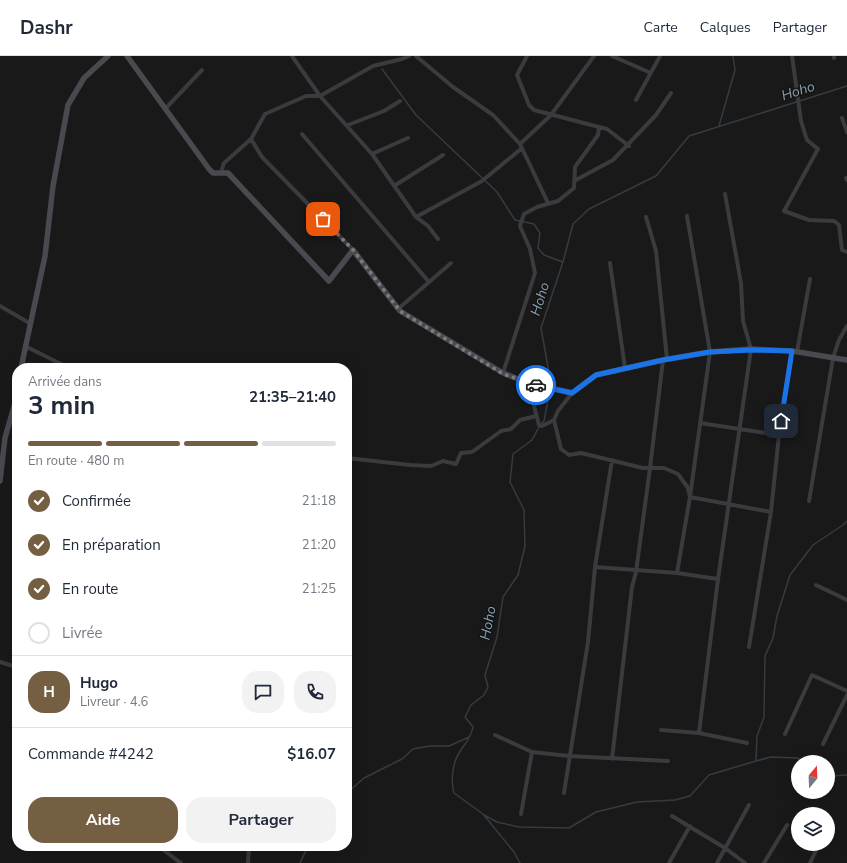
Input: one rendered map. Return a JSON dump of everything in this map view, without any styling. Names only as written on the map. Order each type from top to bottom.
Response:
[{"type":"street","points":[[22,363],[45,256],[53,186],[68,105],[84,78],[108,56]]},
{"type":"street","points":[[128,56],[209,169],[213,173],[228,173],[329,281],[353,250]]},
{"type":"street","points":[[292,56],[320,96],[348,125],[372,154],[416,217],[428,226],[438,240]]},
{"type":"street","points":[[221,172],[224,162],[251,139],[265,114],[306,96],[320,96],[374,66],[409,56]]},
{"type":"street","points":[[416,56],[453,87],[494,115],[521,146],[548,203]]},
{"type":"street","points":[[527,56],[517,75],[529,105],[534,110],[607,130],[629,146]]},
{"type":"street","points":[[416,217],[482,181],[521,146],[551,115],[594,56]]},
{"type":"street","points":[[612,56],[651,73]]},
{"type":"street","points":[[636,100],[660,56]]},
{"type":"street","points":[[792,56],[800,121],[807,140],[818,149],[784,211],[809,220],[834,221],[839,225],[842,250],[847,252]]},
{"type":"street","points":[[166,108],[202,70]]},
{"type":"street","points":[[574,181],[613,160],[629,146],[656,115],[671,93]]},
{"type":"street","points":[[348,125],[384,110],[400,101]]},
{"type":"street","points":[[842,118],[847,132]]},
{"type":"street","points":[[503,374],[535,274],[530,249],[520,226],[524,214],[537,207],[558,200],[574,188],[575,167],[598,135],[599,127]]},
{"type":"street","points":[[302,134],[429,282]]},
{"type":"street","points":[[372,154],[408,138]]},
{"type":"street","points":[[251,139],[262,157],[353,250],[398,309],[503,374],[543,388],[572,393]]},
{"type":"street","points":[[394,186],[443,155]]},
{"type":"street","points":[[699,733],[718,579],[752,350],[743,321],[741,283],[725,194]]},
{"type":"street","points":[[677,573],[690,497],[710,352],[687,216]]},
{"type":"street","points":[[612,758],[632,586],[636,572],[665,359],[656,251],[646,217]]},
{"type":"street","points":[[398,309],[451,262]]},
{"type":"street","points":[[610,263],[625,368]]},
{"type":"street","points":[[749,647],[771,512],[779,435],[794,352],[810,279]]},
{"type":"street","points":[[0,306],[31,324]]},
{"type":"street","points":[[809,501],[833,358],[839,340],[847,326]]},
{"type":"street","points":[[25,346],[59,363]]},
{"type":"street","points":[[690,497],[688,488],[678,474],[664,468],[644,468],[581,453],[569,455],[561,449],[554,420],[558,411],[572,393],[596,375],[665,359],[710,352],[752,350],[794,352],[847,360]]},
{"type":"street","points":[[528,383],[540,426],[554,420]]},
{"type":"street","points":[[0,481],[5,438],[12,414]]},
{"type":"street","points":[[352,459],[410,465],[431,466],[443,461],[456,464],[461,453],[472,452],[501,431],[511,428],[520,420],[536,416]]},
{"type":"street","points":[[700,423],[779,435]]},
{"type":"street","points":[[564,793],[588,642],[595,567],[612,460]]},
{"type":"street","points":[[690,497],[730,503],[771,512]]},
{"type":"street","points":[[595,567],[636,572],[677,573],[718,579]]},
{"type":"street","points":[[816,585],[847,600]]},
{"type":"street","points":[[0,662],[12,666]]},
{"type":"street","points":[[785,734],[812,675],[847,691]]},
{"type":"street","points":[[822,744],[847,695]]},
{"type":"street","points":[[660,730],[699,733],[747,743]]},
{"type":"street","points":[[495,735],[532,752],[569,756],[668,761]]},
{"type":"street","points":[[521,814],[532,752]]},
{"type":"street","points":[[717,863],[749,805]]},
{"type":"street","points":[[672,816],[725,848],[745,863]]},
{"type":"street","points":[[764,863],[787,825]]},
{"type":"street","points":[[669,863],[690,826]]},
{"type":"street","points":[[165,851],[181,863]]},
{"type":"street","points":[[248,863],[249,851]]},
{"type":"street","points":[[810,863],[816,851]]},
{"type":"waterway","points":[[719,126],[735,70],[733,56]]},
{"type":"waterway","points":[[382,69],[416,115],[497,192],[515,220],[534,224],[540,233],[538,248],[544,255],[563,262]]},
{"type":"waterway","name":"Hoho","points":[[541,424],[544,421],[551,384],[541,328],[563,262],[573,224],[589,209],[656,176],[689,136],[847,86]]},
{"type":"waterway","name":"Hoho","points":[[520,863],[514,852],[483,814],[454,793],[452,779],[456,759],[469,738],[473,727],[465,717],[471,705],[484,695],[488,687],[485,675],[497,637],[503,597],[518,575],[525,546],[524,510],[510,482],[513,454],[532,440],[539,427]]},
{"type":"waterway","points":[[756,760],[757,736],[764,717],[765,656],[773,638],[777,616],[790,575],[813,545],[847,521]]},
{"type":"waterway","name":"Hoho","points":[[352,789],[364,778],[402,759],[413,749],[430,746],[449,746],[469,737]]},
{"type":"waterway","points":[[484,815],[497,822],[519,827],[569,828],[596,812],[637,802],[675,800],[690,796],[709,775],[771,757],[791,758]]},
{"type":"waterway","points":[[835,776],[847,775]]},
{"type":"waterway","name":"Hoho","points":[[300,863],[306,851]]},
{"type":"way so far","points":[[323,219],[353,250],[400,311],[503,374],[536,385]]},
{"type":"route","points":[[536,385],[543,388],[572,393],[596,375],[667,359],[710,352],[752,350],[792,351],[781,421]]}]
